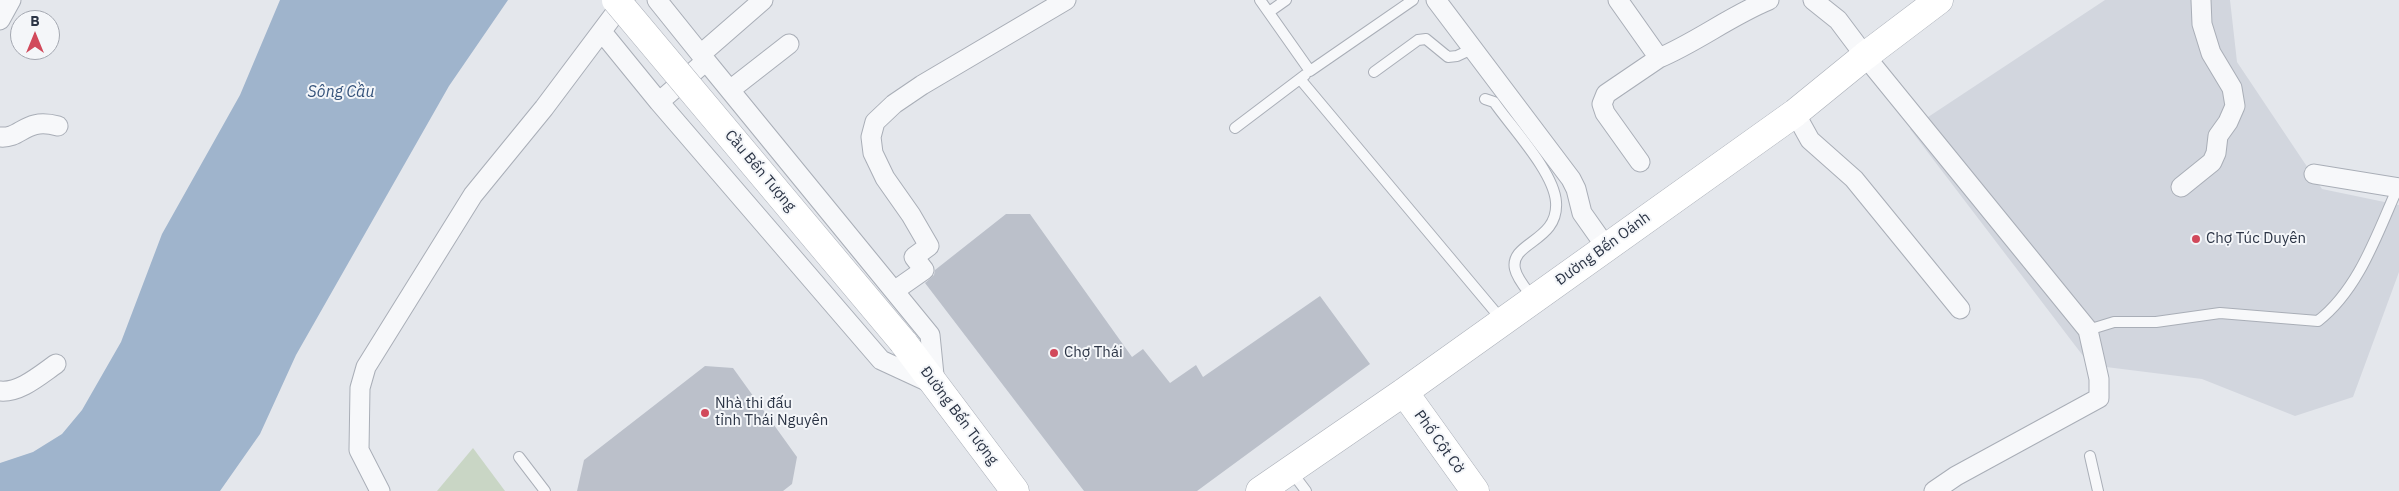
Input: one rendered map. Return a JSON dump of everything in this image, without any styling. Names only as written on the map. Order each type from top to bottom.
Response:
[{"type":"main road","name":"Cầu Bến Tượng","points":[[616,0],[903,342]]},
{"type":"main road","name":"Đường Bến Oánh","points":[[1260,491],[1298,481],[1404,392],[1795,112],[1926,4]]},
{"type":"main road","name":"Đường Bến Tượng","points":[[903,342],[1015,491]]},
{"type":"main road","name":"Phố Cột Cờ","points":[[1404,392],[1475,491]]},
{"type":"street","points":[[0,20],[11,0]]},
{"type":"street","points":[[380,491],[359,450],[360,388],[366,367],[473,195],[602,32],[625,0]]},
{"type":"street","points":[[602,32],[659,102],[881,360],[935,384],[930,336],[657,0]]},
{"type":"street","points":[[659,102],[763,0]]},
{"type":"street","points":[[894,291],[924,270],[914,257],[929,246],[911,215],[885,178],[873,153],[871,137],[875,122],[894,104],[922,85],[1066,0]]},
{"type":"street","points":[[1436,0],[1571,179],[1576,188],[1582,213],[1606,247]]},
{"type":"street","points":[[1618,0],[1659,58]]},
{"type":"street","points":[[1640,162],[1605,112],[1602,104],[1606,94],[1659,58],[1680,49],[1742,12],[1769,0]]},
{"type":"street","points":[[1813,0],[1838,20],[1865,56],[2088,330],[2099,380],[2099,398],[1956,476],[1934,491]]},
{"type":"street","points":[[2181,187],[2212,162],[2216,153],[2218,136],[2228,122],[2235,106],[2232,88],[2211,53],[2202,24],[2200,0]]},
{"type":"street","points":[[730,90],[789,44]]},
{"type":"street","points":[[1795,112],[1810,140],[1854,179],[1960,309]]},
{"type":"street","points":[[0,137],[6,138],[35,124],[45,123],[58,126]]},
{"type":"street","points":[[2314,174],[2399,188]]},
{"type":"street","points":[[0,390],[9,392],[56,364]]},
{"type":"lane","points":[[1260,0],[1310,71]]},
{"type":"lane","points":[[1269,12],[1286,0]]},
{"type":"lane","points":[[1235,128],[1310,71],[1413,0]]},
{"type":"lane","points":[[1374,72],[1418,40],[1426,39],[1448,57],[1457,56],[1472,49]]},
{"type":"lane","points":[[1300,79],[1503,321]]},
{"type":"lane","points":[[1485,99],[1494,102],[1544,169],[1554,193],[1556,216],[1551,226],[1521,250],[1514,259],[1515,270],[1533,299]]},
{"type":"lane","points":[[2088,330],[2114,322],[2156,322],[2220,313],[2318,321],[2335,308],[2366,260],[2399,188]]},
{"type":"lane","points":[[2090,456],[2098,491]]},
{"type":"lane","points":[[519,457],[545,491]]},
{"type":"shaded area","name":"Chợ Túc Duyên","points":[[2105,0],[2230,0],[2237,62],[2322,189],[2399,205],[2399,272],[2353,397],[2295,416],[2202,379],[2090,365],[1910,129]]},
{"type":"green space","points":[[473,448],[505,491],[437,491]]},
{"type":"water","name":"Sông Cầu","points":[[280,0],[508,0],[449,86],[296,355],[260,434],[220,491],[0,491],[0,463],[33,452],[62,434],[82,410],[121,342],[162,234],[240,95]]},
{"type":"building","name":"Chợ Thái","points":[[1006,214],[1030,214],[1132,357],[1143,349],[1170,383],[1196,365],[1203,377],[1320,296],[1370,364],[1197,491],[1084,491],[925,283],[934,275],[935,270]]},
{"type":"building","name":"Nhà thi đấu tỉnh Thái Nguyên","points":[[705,366],[733,368],[797,457],[792,484],[783,491],[577,491],[584,460]]},
{"type":"place","name":"Chợ Túc Duyên","points":[[2196,239]]},
{"type":"place","name":"Chợ Thái","points":[[1054,353]]},
{"type":"place","name":"Nhà thi đấu tỉnh Thái Nguyên","points":[[705,413]]}]
